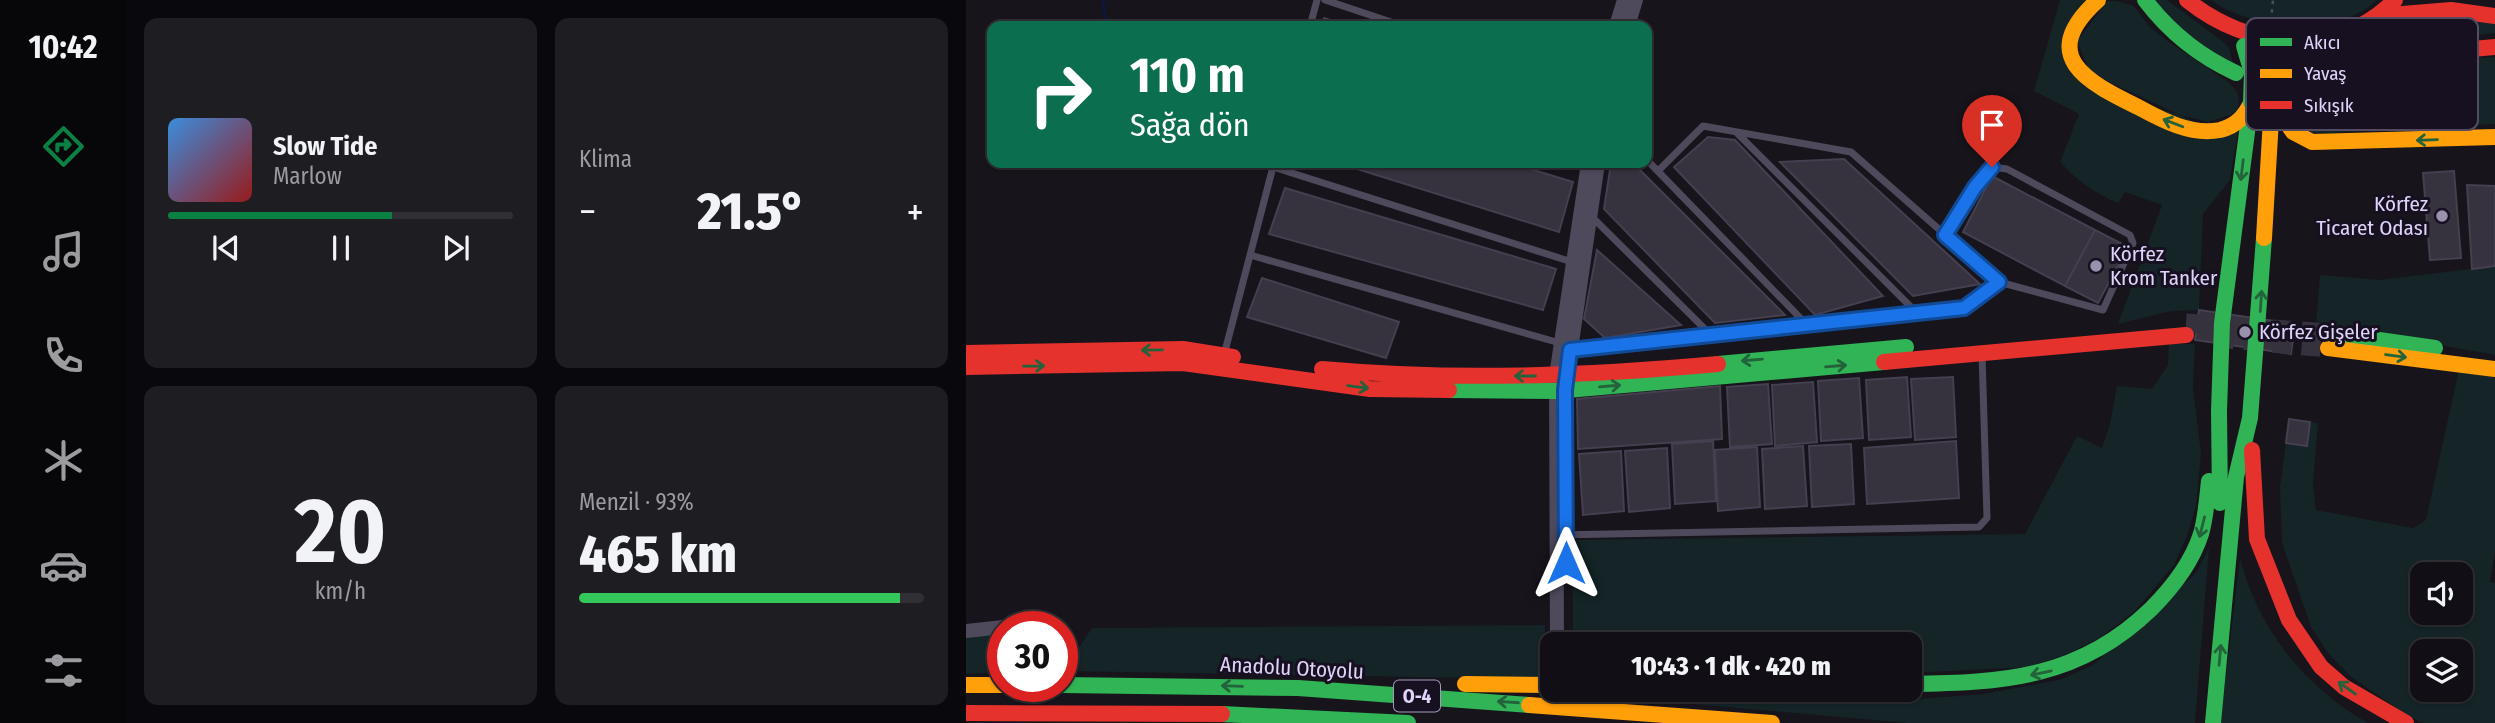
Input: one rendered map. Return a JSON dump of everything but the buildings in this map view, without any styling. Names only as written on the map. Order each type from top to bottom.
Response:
[{"type":"main road","points":[[2098,0],[2080,16],[2071,40],[2074,62],[2089,81],[2171,124],[2199,131],[2230,127],[2246,111]]},
{"type":"main road","points":[[2145,0],[2164,25],[2188,46],[2219,66],[2235,70],[2182,30],[2155,0]]},
{"type":"main road","points":[[2187,0],[2222,25],[2244,46],[2246,53]]},
{"type":"main road","points":[[2375,18],[2394,1]]},
{"type":"main road","points":[[2378,16],[2435,10],[2467,11],[2495,16]]},
{"type":"main road","points":[[2222,25],[2246,32]]},
{"type":"main road","points":[[2201,723],[2221,490],[2219,411],[2222,323],[2247,130]]},
{"type":"main road","points":[[2213,723],[2236,477],[2250,418],[2261,298],[2270,130]]},
{"type":"main road","points":[[2289,130],[2312,142],[2495,137]]},
{"type":"main road","points":[[966,353],[1183,349],[1347,372],[1561,383],[2186,329],[1982,353],[1561,383],[1370,389],[1183,363],[966,367]]},
{"type":"main road","points":[[2495,356],[2329,341],[2495,369]]},
{"type":"main road","points":[[1922,684],[1983,682],[2058,669],[2082,660],[2131,628],[2169,589],[2185,568],[2195,548],[2205,516],[2219,411]]},
{"type":"main road","points":[[2250,418],[2258,540],[2289,620],[2321,667],[2344,687],[2406,723]]},
{"type":"main road","points":[[966,685],[987,685]]},
{"type":"main road","name":"Anadolu Otoyolu","points":[[1078,685],[1298,688],[1772,723]]},
{"type":"main road","points":[[1298,688],[1540,685]]},
{"type":"main road","name":"O-4","points":[[966,713],[1216,714],[1408,723]]},
{"type":"street","points":[[1618,21],[1624,0]]},
{"type":"street","points":[[1630,21],[1636,0]]},
{"type":"street","points":[[1566,346],[1573,262],[1590,168]]},
{"type":"street","points":[[1557,632],[1561,536],[1561,383],[1590,215],[1591,168]]},
{"type":"street","points":[[1561,536],[1565,632]]},
{"type":"street","points":[[966,631],[987,629]]},
{"type":"lane","points":[[1311,21],[1317,0]]},
{"type":"lane","points":[[1325,0],[1388,21]]},
{"type":"lane","points":[[1658,171],[1703,126],[1851,152],[1945,235],[1999,282],[2104,310],[2133,243],[2130,234],[2007,169],[1992,167],[1975,187],[1945,235]]},
{"type":"lane","points":[[1735,132],[1917,313]]},
{"type":"lane","points":[[1652,165],[1807,324]]},
{"type":"lane","points":[[1224,356],[1273,168]]},
{"type":"lane","points":[[1283,168],[1573,262]]},
{"type":"lane","points":[[1590,215],[1711,335]]},
{"type":"lane","points":[[1250,255],[1566,346],[1711,335],[1964,308],[1999,282]]},
{"type":"lane","points":[[1561,536],[1979,527],[1987,519],[1982,353]]},
{"type":"shaded area","points":[[2060,0],[2088,0],[2066,30],[2094,92],[2238,130],[2230,180],[2203,214],[2199,310],[2171,311],[2118,324],[2162,205],[2125,192],[2118,203],[2087,186],[2060,162],[2079,114],[2034,91]]},
{"type":"shaded area","points":[[2155,0],[2167,0],[2222,41],[2229,48],[2234,67],[2182,30]]},
{"type":"shaded area","points":[[2211,0],[2377,0],[2361,12],[2346,18],[2249,18]]},
{"type":"shaded area","points":[[2107,1],[2134,6],[2149,26],[2166,40],[2227,81],[2238,94],[2238,112],[2201,125],[2090,73],[2077,41]]},
{"type":"shaded area","points":[[2478,21],[2495,21],[2495,33],[2478,35]]},
{"type":"shaded area","points":[[2495,57],[2495,124],[2478,125],[2478,58]]},
{"type":"shaded area","points":[[2308,130],[2385,130],[2312,134]]},
{"type":"shaded area","points":[[2495,266],[2495,355],[2329,325],[2316,325],[2320,275],[2379,280]]},
{"type":"shaded area","points":[[2169,344],[2195,344],[2193,387],[2201,453],[2196,506],[2187,536],[2174,565],[2134,612],[2101,637],[2069,653],[2028,667],[1922,672],[1922,632],[1573,632],[1573,540],[2025,534],[2077,436],[2102,448],[2110,424],[2117,386],[2152,389],[2168,365]]},
{"type":"shaded area","points":[[2459,369],[2495,378],[2495,550],[2490,582],[2495,583],[2495,723],[2424,723],[2411,718],[2350,676],[2328,653],[2311,627],[2282,543],[2280,487],[2286,443],[2306,446],[2310,422],[2318,423],[2313,484],[2316,510],[2413,528],[2426,520]]},
{"type":"shaded area","points":[[2209,548],[2195,723],[1908,723],[1671,702],[1922,702],[1922,699],[1983,694],[2059,680],[2093,665],[2196,573]]},
{"type":"shaded area","points":[[2240,558],[2259,609],[2287,654],[2324,692],[2368,723],[2220,723]]},
{"type":"shaded area","points":[[1545,625],[1545,632],[1540,632],[1540,679],[1078,671],[1078,649],[1092,628]]},
{"type":"shaded area","points":[[987,635],[987,673],[966,674],[966,637]]},
{"type":"waterway","points":[[1103,0],[1105,21]]},
{"type":"tunnel","points":[[2186,323],[2330,333]]},
{"type":"tunnel","points":[[2215,338],[2328,348]]},
{"type":"traffic: fast","points":[[2145,0],[2186,42],[2236,73]]},
{"type":"traffic: fast","points":[[2244,46],[2246,53]]},
{"type":"traffic: fast","points":[[2220,503],[2222,323],[2247,130]]},
{"type":"traffic: fast","points":[[2213,723],[2236,477],[2250,418],[2264,238]]},
{"type":"traffic: fast","points":[[2330,333],[2435,348]]},
{"type":"traffic: fast","points":[[1718,364],[1906,347]]},
{"type":"traffic: fast","points":[[1449,390],[1556,391],[1884,362]]},
{"type":"traffic: fast","points":[[1922,684],[1977,682],[2039,672],[2097,650],[2124,632],[2151,609],[2192,555],[2203,528],[2209,481]]},
{"type":"traffic: fast","points":[[1078,685],[1298,688],[1529,705]]},
{"type":"traffic: fast","points":[[1222,714],[1408,723]]},
{"type":"traffic: slow","points":[[2098,0],[2080,20],[2071,37],[2070,52],[2076,65],[2087,77],[2119,98],[2167,122],[2188,129],[2220,130],[2231,126],[2246,111]]},
{"type":"traffic: slow","points":[[2264,238],[2270,130]]},
{"type":"traffic: slow","points":[[2292,130],[2312,142],[2495,137]]},
{"type":"traffic: slow","points":[[2328,348],[2495,369]]},
{"type":"traffic: slow","points":[[1465,684],[1540,685]]},
{"type":"traffic: slow","points":[[966,685],[987,685]]},
{"type":"traffic: slow","points":[[1529,705],[1772,723]]},
{"type":"traffic: jam","points":[[2187,0],[2211,17],[2246,32]]},
{"type":"traffic: jam","points":[[2373,18],[2395,0]]},
{"type":"traffic: jam","points":[[2378,16],[2451,10],[2495,16]]},
{"type":"traffic: jam","points":[[2478,49],[2495,47]]},
{"type":"traffic: jam","points":[[1884,362],[2186,335]]},
{"type":"traffic: jam","points":[[966,353],[1183,349],[1233,357]]},
{"type":"traffic: jam","points":[[966,367],[1183,363],[1370,389],[1449,390]]},
{"type":"traffic: jam","points":[[1322,369],[1422,375],[1520,376],[1718,364]]},
{"type":"traffic: jam","points":[[2252,450],[2257,539],[2289,620],[2321,667],[2344,687],[2406,723]]},
{"type":"traffic: jam","points":[[966,713],[1222,714]]},
{"type":"place","name":"Körfez Ticaret Odası","points":[[2442,216]]},
{"type":"place","name":"Körfez Krom Tanker","points":[[2096,266]]},
{"type":"place","name":"Körfez Gişeler","points":[[2245,332]]},
{"type":"route","points":[[1566,563],[1565,390],[1570,350],[1964,308],[1999,282],[1945,235],[1975,187],[1992,167]]}]
